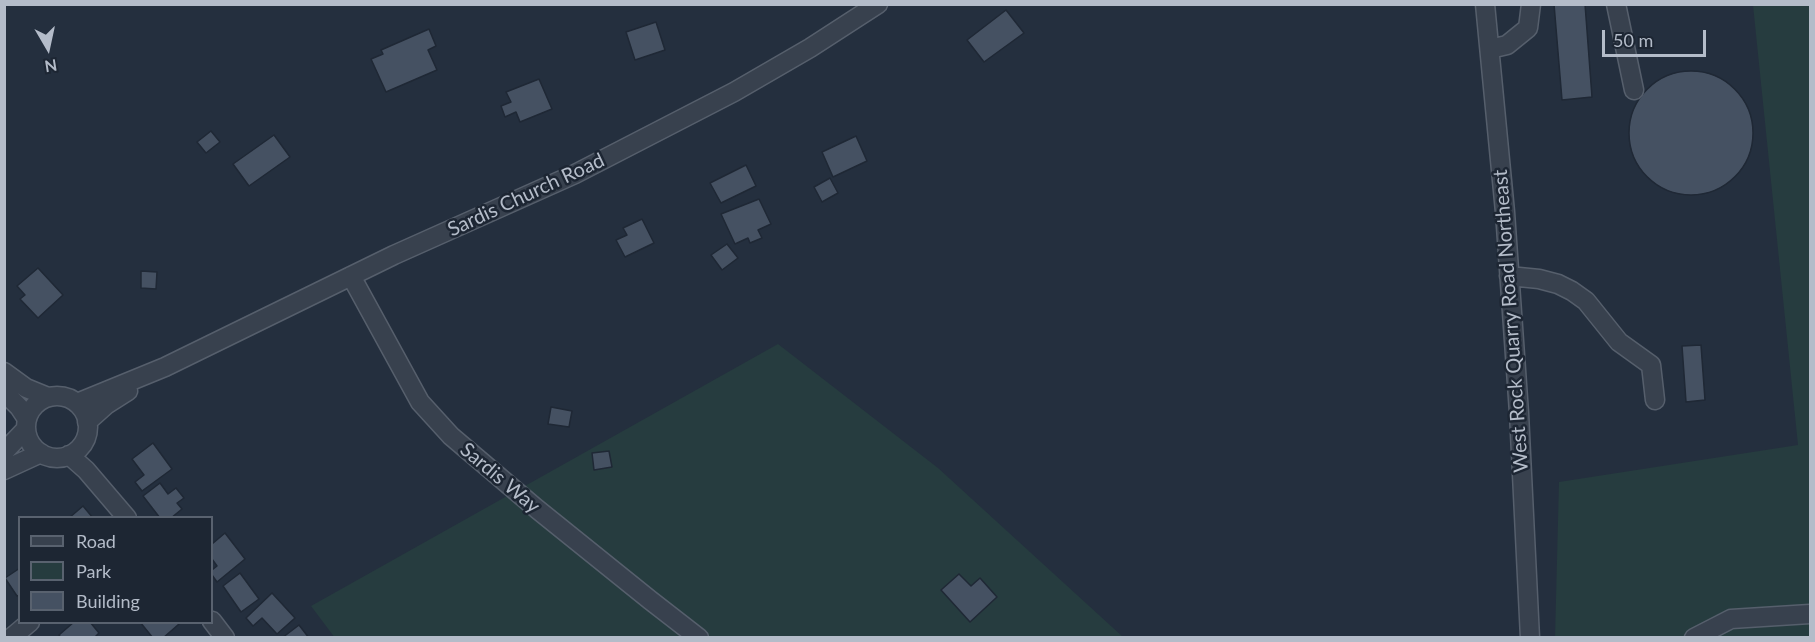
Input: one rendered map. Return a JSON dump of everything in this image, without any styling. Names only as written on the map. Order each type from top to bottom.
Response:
[{"type":"street","name":"Sardis Church Road","points":[[77,403],[165,366],[394,255],[575,174],[734,92],[810,48],[878,4]]},
{"type":"street","name":"West Rock Quarry Road Northeast","points":[[1485,4],[1519,413],[1530,638]]},
{"type":"street","points":[[1490,49],[1507,45],[1528,28],[1532,4]]},
{"type":"street","points":[[1616,4],[1634,90]]},
{"type":"street","name":"Sardis Way","points":[[351,276],[420,402],[451,436],[546,516],[699,638]]},
{"type":"street","points":[[1509,276],[1539,279],[1558,284],[1586,301],[1619,342],[1651,365],[1655,399]]},
{"type":"street","name":"Sardis Church Road","points":[[87,422],[106,405],[165,366]]},
{"type":"street","points":[[4,372],[26,388],[48,397]]},
{"type":"street","points":[[4,392],[19,407],[26,424],[28,438],[33,447],[41,453],[50,457],[69,455],[84,442],[87,432],[87,422],[82,408],[77,403],[68,398],[48,397],[38,402],[31,410],[26,424],[4,452]]},
{"type":"street","points":[[84,442],[125,516]]},
{"type":"street","points":[[4,470],[41,453]]},
{"type":"street","points":[[69,455],[125,516]]},
{"type":"street","points":[[1694,638],[1731,619],[1810,614]]},
{"type":"street","points":[[213,622],[225,638]]},
{"type":"green space","points":[[1753,5],[1810,5],[1810,637],[1555,638],[1559,482],[1798,445]]},
{"type":"green space","points":[[778,344],[938,468],[1123,637],[335,638],[311,606]]},
{"type":"building","points":[[1554,4],[1585,4],[1592,97],[1562,100]]},
{"type":"building","points":[[1006,10],[1024,33],[984,62],[967,40]]},
{"type":"building","points":[[656,22],[665,50],[635,60],[626,32]]},
{"type":"building","points":[[429,29],[436,46],[428,50],[437,70],[386,92],[371,59],[383,54],[381,50]]},
{"type":"building","points":[[1691,71],[1715,76],[1735,89],[1748,109],[1753,133],[1748,157],[1735,177],[1715,190],[1691,195],[1667,190],[1647,177],[1634,157],[1629,133],[1634,109],[1647,89],[1667,76]]},
{"type":"building","points":[[539,79],[552,109],[520,122],[516,112],[505,117],[501,106],[511,102],[506,92]]},
{"type":"building","points":[[211,131],[220,142],[206,153],[197,142]]},
{"type":"building","points":[[274,135],[290,157],[249,186],[233,164]]},
{"type":"building","points":[[856,136],[867,161],[833,177],[822,152]]},
{"type":"building","points":[[746,165],[756,186],[721,203],[710,183]]},
{"type":"building","points":[[830,178],[838,193],[822,202],[814,187]]},
{"type":"building","points":[[759,199],[771,224],[758,230],[762,238],[750,243],[748,238],[735,244],[721,214]]},
{"type":"building","points":[[642,219],[654,243],[625,257],[616,240],[627,235],[623,228]]},
{"type":"building","points":[[727,244],[738,258],[722,270],[711,255]]},
{"type":"building","points":[[38,268],[63,295],[38,318],[20,299],[25,295],[17,286]]},
{"type":"building","points":[[141,271],[157,272],[156,289],[141,288]]},
{"type":"building","points":[[1701,345],[1705,400],[1686,402],[1682,346]]},
{"type":"building","points":[[551,407],[572,411],[569,427],[548,424]]},
{"type":"building","points":[[153,443],[172,469],[142,491],[135,482],[144,475],[132,459]]},
{"type":"building","points":[[609,451],[612,467],[594,470],[592,453]]},
{"type":"building","points":[[160,483],[168,494],[176,488],[184,498],[177,503],[182,509],[173,516],[158,516],[143,496]]},
{"type":"building","points":[[83,506],[91,516],[71,516]]},
{"type":"building","points":[[225,533],[245,559],[217,582],[213,576],[213,569],[217,566],[213,560],[213,543]]},
{"type":"building","points":[[18,569],[18,596],[17,596],[5,578]]},
{"type":"building","points":[[240,573],[259,599],[241,612],[223,586]]},
{"type":"building","points":[[959,574],[971,586],[980,578],[997,597],[970,622],[941,590]]},
{"type":"building","points":[[272,593],[295,618],[277,634],[262,618],[253,626],[246,618]]},
{"type":"building","points":[[72,624],[92,624],[99,633],[94,638],[61,638],[59,635]]},
{"type":"building","points":[[142,624],[179,624],[163,638],[153,638]]},
{"type":"building","points":[[299,625],[309,638],[282,638]]}]
